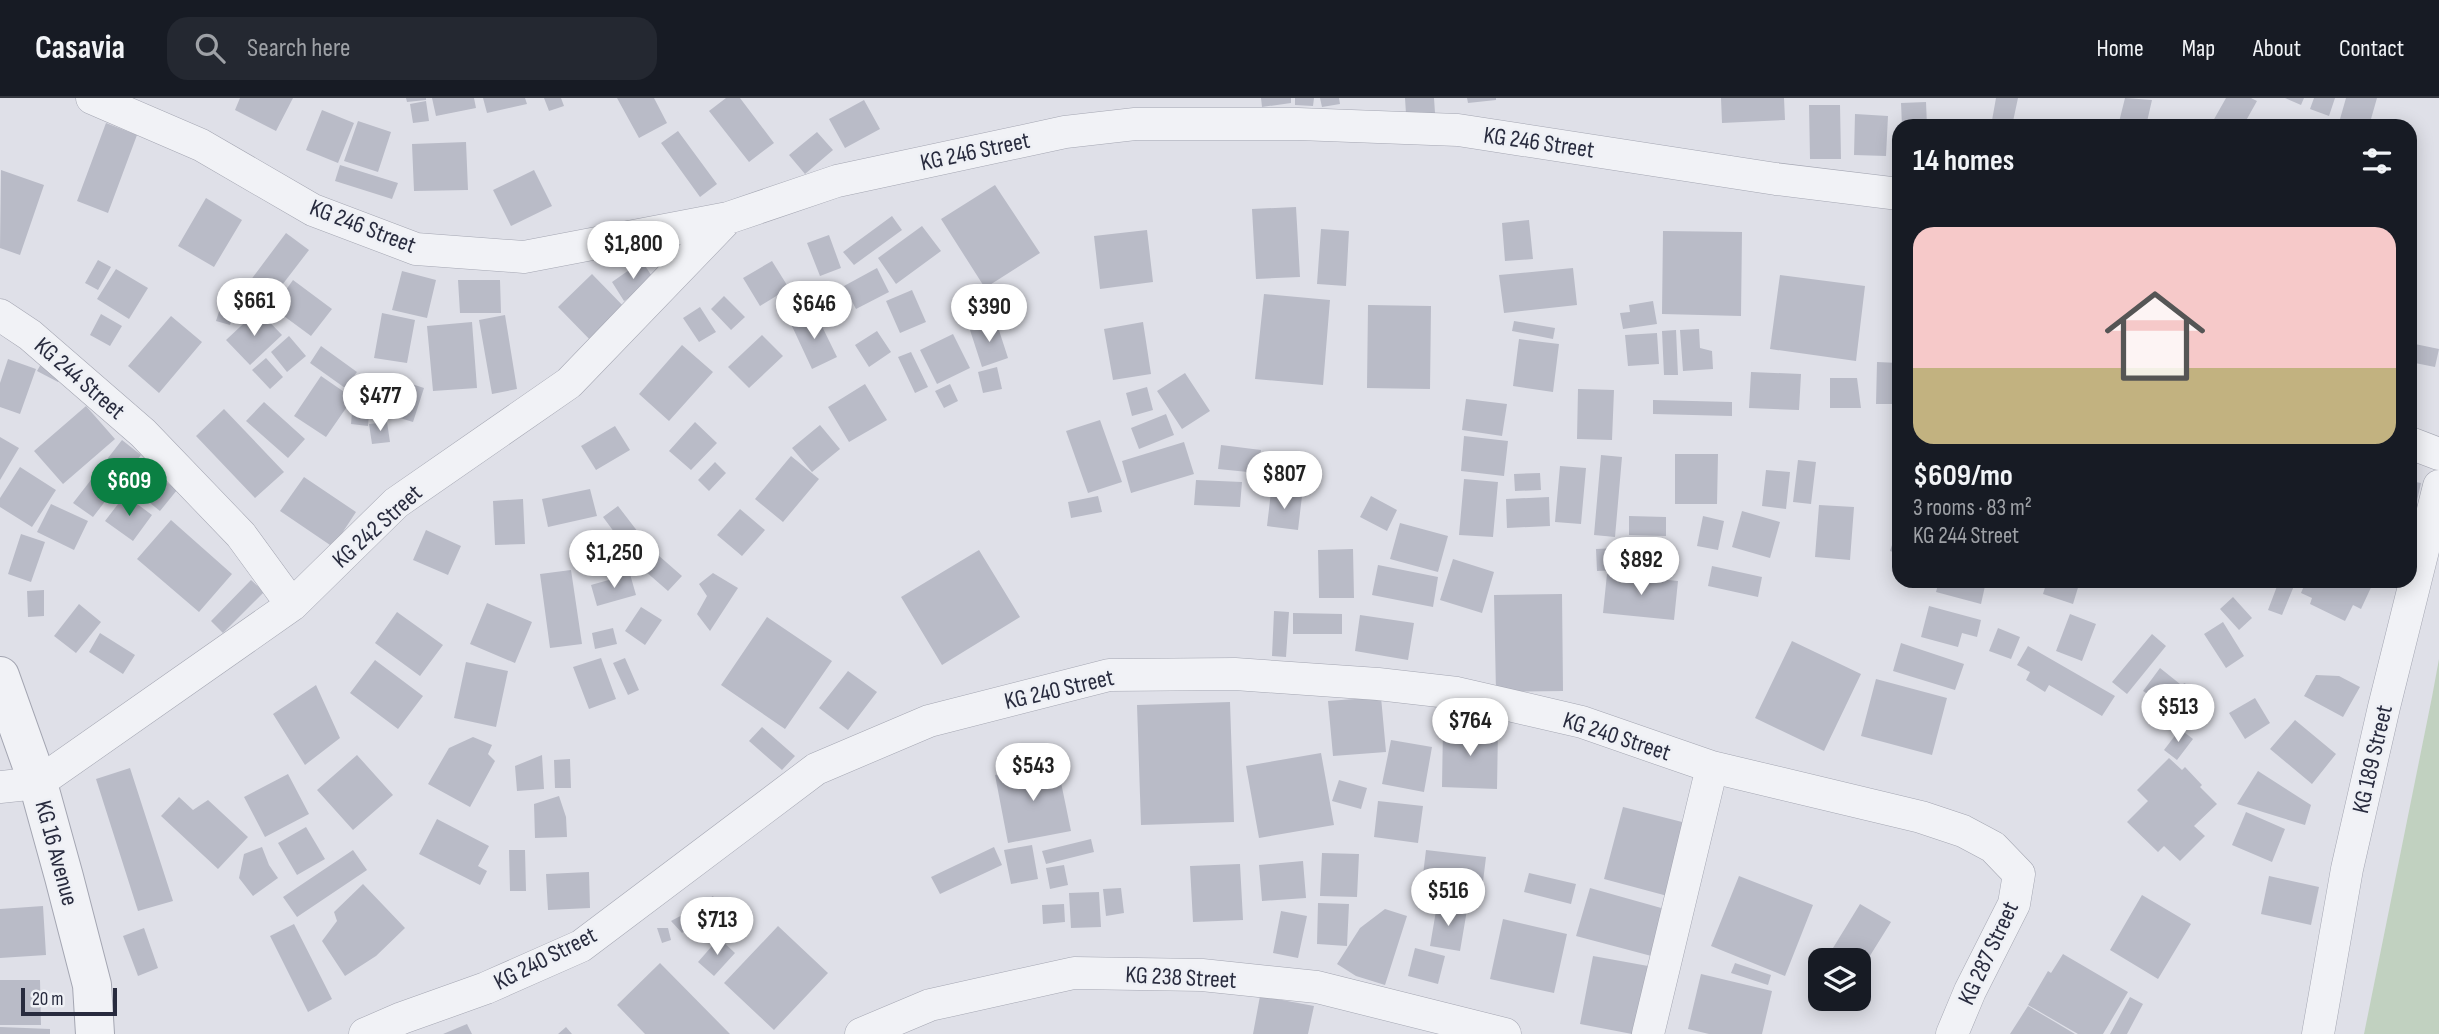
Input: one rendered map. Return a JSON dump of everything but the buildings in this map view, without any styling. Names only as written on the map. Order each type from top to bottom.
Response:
[{"type":"street","name":"KG 246 Street","points":[[92,98],[201,145],[313,210],[416,249],[524,257],[728,218],[837,181],[1065,132],[1135,124],[1298,124],[1458,130],[1776,179],[1892,193]]},
{"type":"street","name":"KG 242 Street","points":[[38,783],[292,605],[396,503],[569,383],[728,218]]},
{"type":"street","name":"KG 244 Street","points":[[0,315],[30,335],[143,433],[241,535],[292,605]]},
{"type":"street","points":[[2417,446],[2439,454]]},
{"type":"street","name":"KG 189 Street","points":[[2417,574],[2439,486]]},
{"type":"street","name":"KG 189 Street","points":[[2318,1034],[2356,829],[2414,588]]},
{"type":"street","name":"KG 240 Street","points":[[365,1034],[486,988],[581,946],[816,769],[929,721],[1110,675],[1235,674],[1378,684],[1457,693],[1582,722],[1712,767],[1826,793]]},
{"type":"street","name":"KG 16 Avenue","points":[[0,676],[38,783],[92,985],[95,1034]]},
{"type":"street","points":[[1648,1034],[1712,767]]},
{"type":"street","points":[[0,787],[38,783]]},
{"type":"street","name":"KG 287 Street","points":[[1826,793],[1921,817],[1963,831],[1993,847],[2019,874],[2014,904],[1970,991],[1952,1034]]},
{"type":"street","name":"KG 238 Street","points":[[861,1034],[930,1005],[1074,973],[1202,975],[1317,987],[1505,1034]]},
{"type":"green space","points":[[2439,659],[2439,1034],[2364,1034],[2432,697]]}]
